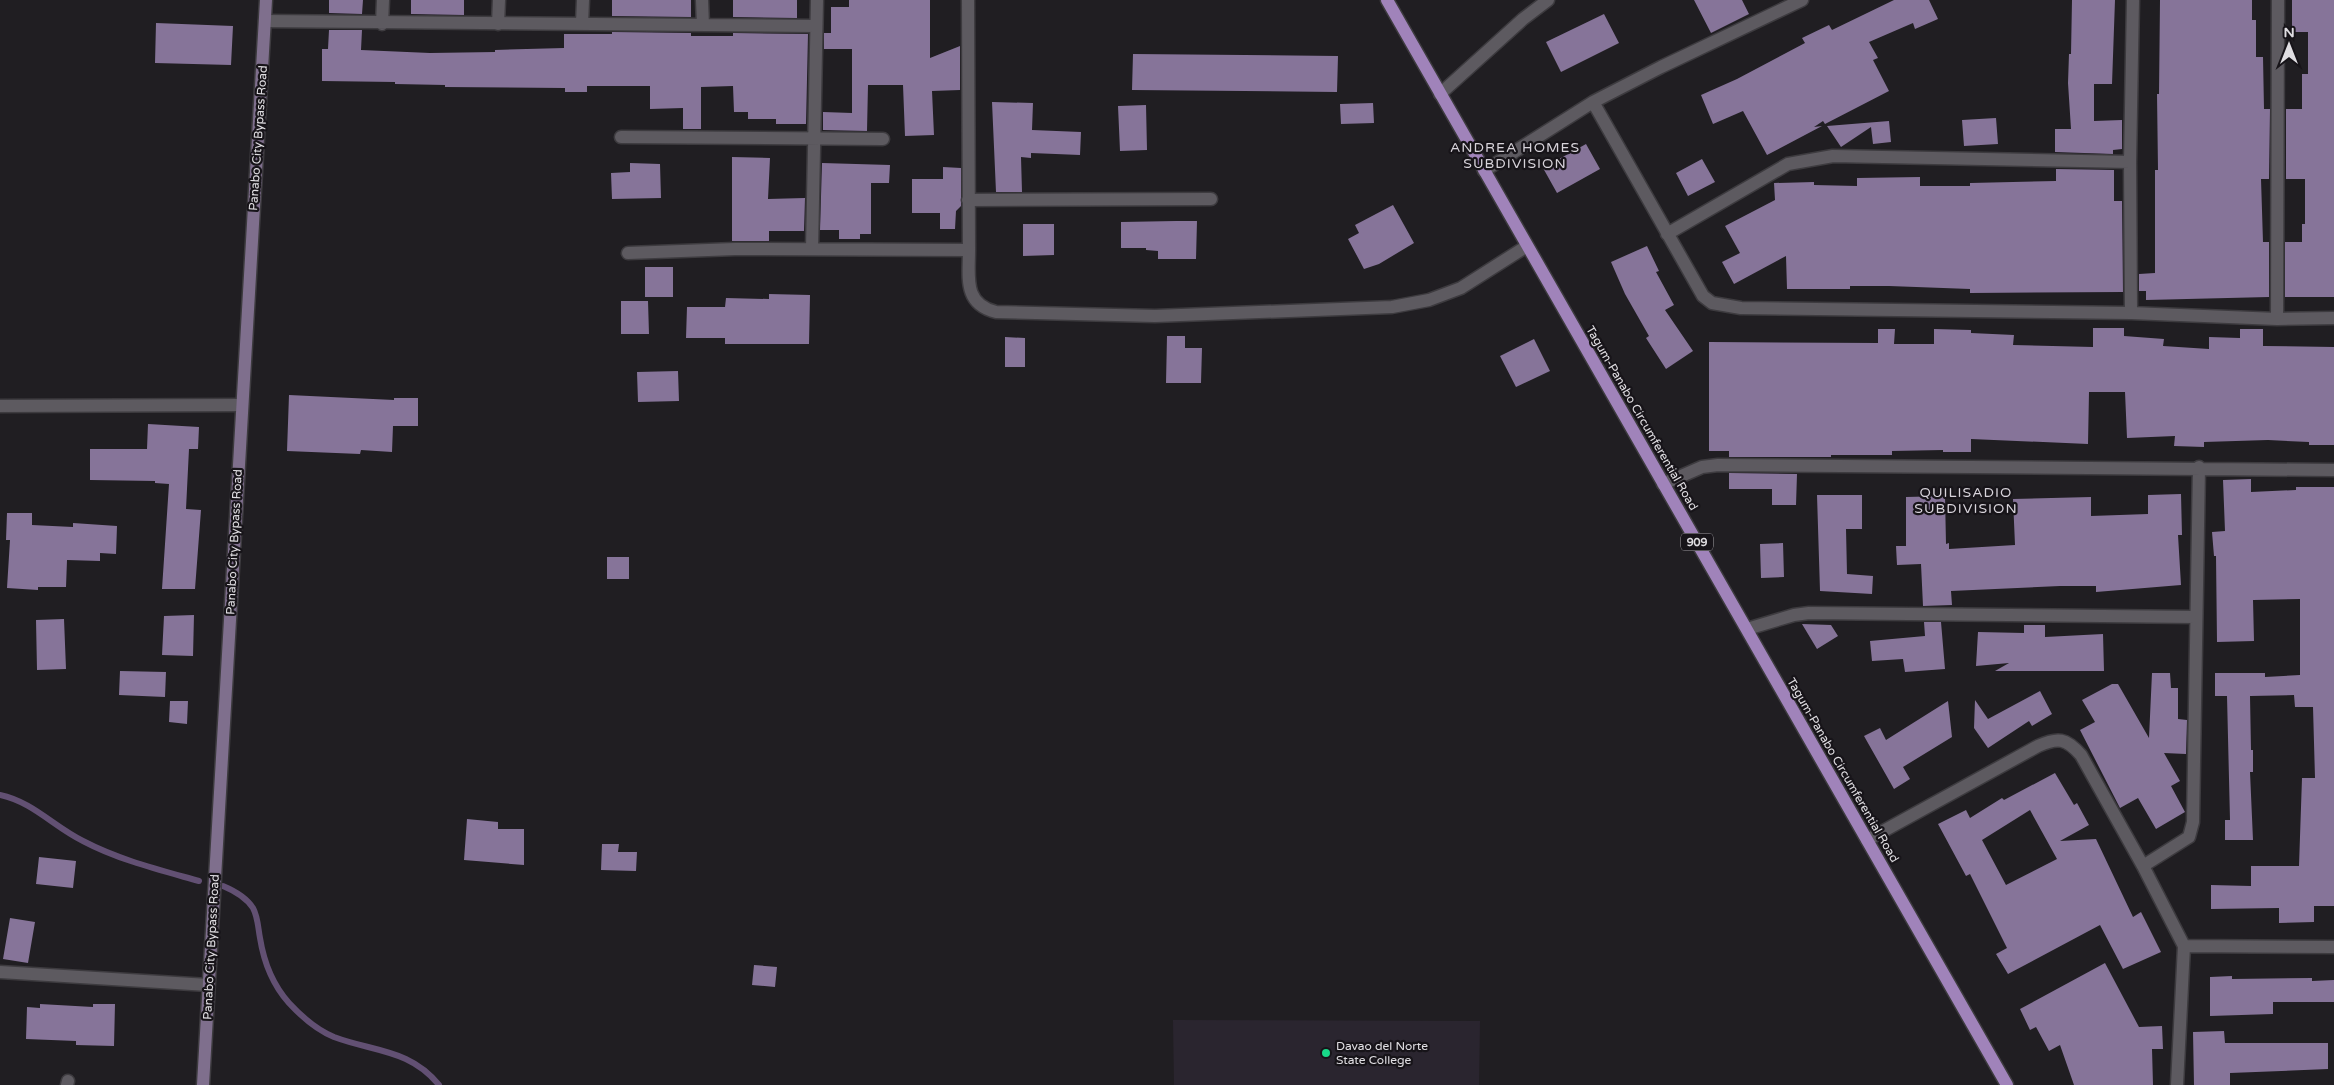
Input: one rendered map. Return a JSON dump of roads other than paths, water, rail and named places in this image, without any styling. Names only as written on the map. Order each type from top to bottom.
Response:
[{"type":"main road","name":"Panabo City Bypass Road","points":[[203,1085],[266,0]]},
{"type":"main road","name":"Tagum-Panabo Circumferential Road","points":[[1386,0],[2007,1085]]},
{"type":"street","points":[[382,0],[382,24]]},
{"type":"street","points":[[498,24],[499,0]]},
{"type":"street","points":[[582,24],[583,0]]},
{"type":"street","points":[[702,0],[703,25]]},
{"type":"street","points":[[812,249],[817,0]]},
{"type":"street","points":[[968,0],[969,286],[974,301],[984,309],[996,312],[1155,316],[1392,306],[1429,300],[1461,288],[1527,246]]},
{"type":"street","points":[[1440,94],[1548,0]]},
{"type":"street","points":[[1484,171],[1593,102],[1661,66],[1802,0]]},
{"type":"street","points":[[2131,312],[2130,162],[2133,0]]},
{"type":"street","points":[[2277,319],[2278,0]]},
{"type":"street","points":[[265,21],[382,24],[816,26]]},
{"type":"street","points":[[1593,102],[1703,296],[1712,303],[1725,307],[2131,312],[2277,319],[2334,318]]},
{"type":"street","points":[[621,137],[883,139]]},
{"type":"street","points":[[1667,234],[1788,164],[1811,158],[1833,156],[2130,162]]},
{"type":"street","points":[[968,200],[1211,199]]},
{"type":"street","points":[[628,253],[812,249],[969,250]]},
{"type":"street","points":[[0,406],[242,405]]},
{"type":"street","points":[[1664,484],[1702,467],[1718,465],[2199,467],[2334,470]]},
{"type":"street","points":[[2143,866],[2182,843],[2189,837],[2192,830],[2199,467]]},
{"type":"street","points":[[1747,628],[1794,614],[1809,613],[2196,617]]},
{"type":"street","points":[[1867,840],[2038,746],[2050,741],[2062,740],[2072,745],[2081,755],[2143,866],[2184,946],[2177,1085]]},
{"type":"street","points":[[2184,946],[2334,948]]},
{"type":"street","points":[[0,972],[208,985]]},
{"type":"waterway","points":[[0,795],[23,803],[72,835],[97,848],[140,864],[199,881]]},
{"type":"waterway","points":[[223,886],[240,895],[255,911],[264,956],[270,973],[283,996],[299,1013],[315,1027],[334,1037],[391,1053],[416,1064],[439,1085]]},
{"type":"place","name":"Davao del Norte State College","points":[[1326,1053]]},
{"type":"district","name":"ANDREA HOMES SUBDIVISION","points":[[1515,156]]},
{"type":"district","name":"QUILISADIO SUBDIVISION","points":[[1966,500]]}]
